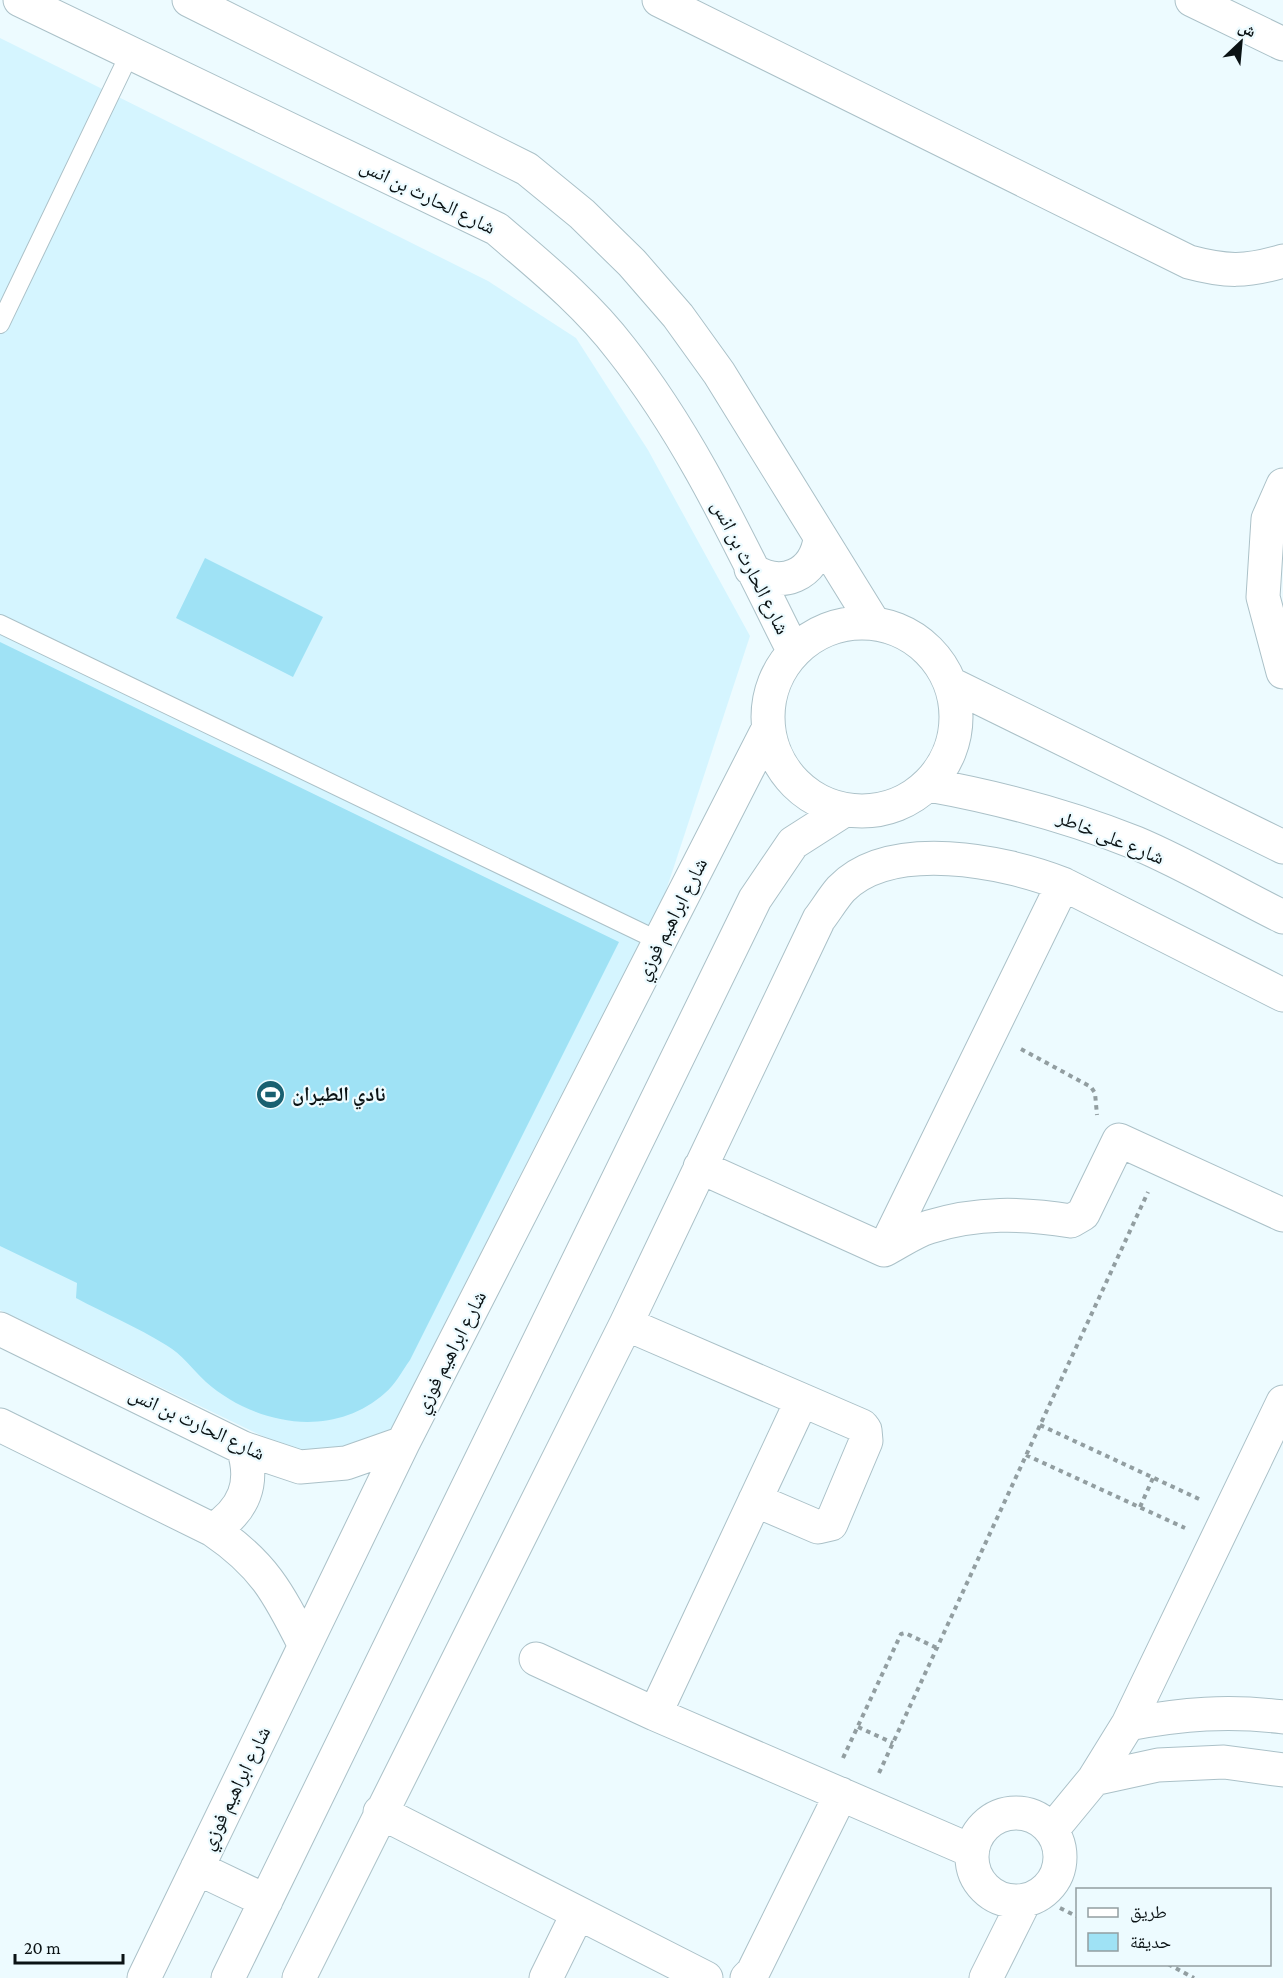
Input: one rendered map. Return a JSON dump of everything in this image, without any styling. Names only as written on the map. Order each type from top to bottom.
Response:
[{"type":"street","name":"شارع الحارث بن انس","points":[[20,0],[497,228],[562,285],[621,348],[670,418],[793,650]]},
{"type":"street","points":[[189,0],[527,169],[582,214],[632,263],[678,316],[719,373],[873,622]]},
{"type":"street","points":[[659,0],[1189,262],[1221,271],[1254,270],[1283,261]]},
{"type":"street","points":[[1192,0],[1283,44]]},
{"type":"street","points":[[1283,485],[1268,519],[1263,597],[1283,672]]},
{"type":"street","points":[[751,568],[771,579],[793,578],[812,563],[819,552],[820,539]]},
{"type":"street","points":[[873,622],[906,633],[933,655],[951,684],[957,710],[955,738],[946,763],[929,785],[904,803],[874,812],[843,811],[807,795],[780,767],[767,731],[771,687],[793,650],[826,630],[843,624],[873,622]]},
{"type":"street","points":[[951,684],[1283,847]]},
{"type":"street","name":"شارع ابراهيم فوزي","points":[[144,1978],[403,1443],[767,731]]},
{"type":"street","name":"شارع على خاطر","points":[[929,785],[999,798],[1070,818],[1138,844],[1283,917]]},
{"type":"street","points":[[228,1978],[754,899],[793,843],[843,811]]},
{"type":"street","points":[[299,1978],[626,1324],[819,919],[842,888],[874,868],[912,860],[951,858],[989,861],[1027,870],[1063,884],[1283,995]]},
{"type":"street","points":[[884,1250],[1063,884]]},
{"type":"street","points":[[884,1250],[927,1227],[977,1215],[1029,1214],[1071,1221],[1078,1218],[1083,1214],[1119,1140],[1283,1215]]},
{"type":"street","points":[[700,1167],[884,1250]]},
{"type":"street","points":[[626,1324],[861,1426],[867,1436],[831,1524],[818,1527],[755,1500]]},
{"type":"street","name":"شارع الحارث بن انس","points":[[0,1329],[243,1448],[300,1467],[346,1463],[403,1443]]},
{"type":"street","points":[[655,1714],[802,1400]]},
{"type":"street","points":[[1052,1830],[1094,1779],[1128,1724],[1283,1402]]},
{"type":"street","points":[[0,1425],[213,1530],[257,1565],[279,1593],[304,1644]]},
{"type":"street","points":[[213,1530],[238,1510],[245,1495],[248,1471],[243,1448]]},
{"type":"street","points":[[536,1659],[655,1714],[972,1851]]},
{"type":"street","points":[[1128,1724],[1186,1713],[1245,1712],[1283,1717]]},
{"type":"street","points":[[1094,1779],[1158,1765],[1224,1762],[1283,1770]]},
{"type":"street","points":[[747,1978],[753,1972],[845,1796]]},
{"type":"street","points":[[381,1812],[706,1978]]},
{"type":"street","points":[[1005,1814],[1030,1815],[1052,1830],[1058,1841],[1060,1866],[1047,1888],[1025,1900],[1011,1901],[986,1889],[977,1878],[972,1865],[972,1851],[982,1827],[1005,1814]]},
{"type":"street","points":[[197,1868],[266,1901]]},
{"type":"street","points":[[986,1978],[1025,1900]]},
{"type":"street","points":[[546,1978],[578,1913]]},
{"type":"lane","points":[[0,324],[130,53]]},
{"type":"lane","points":[[0,624],[659,941]]},
{"type":"path","points":[[990,1032],[1091,1087],[1095,1093],[1095,1109],[1103,1128],[1119,1140]]},
{"type":"path","points":[[845,1796],[893,1743],[1163,1161]]},
{"type":"path","points":[[1040,1425],[1230,1513]]},
{"type":"path","points":[[1026,1455],[1216,1542]]},
{"type":"path","points":[[1140,1507],[1153,1478]]},
{"type":"path","points":[[845,1796],[858,1727],[901,1634],[905,1633],[937,1648]]},
{"type":"path","points":[[858,1727],[893,1743]]},
{"type":"path","points":[[1170,1966],[1194,1978]]},
{"type":"shaded area","points":[[0,38],[488,281],[576,338],[648,450],[750,636],[656,921],[406,1421],[359,1451],[304,1456],[0,1310]]},
{"type":"green space","points":[[205,558],[323,617],[293,677],[176,618]]},
{"type":"green space","name":"نادي الطيران","points":[[0,642],[619,942],[410,1360],[389,1390],[364,1408],[342,1417],[318,1422],[270,1417],[247,1408],[226,1397],[206,1382],[172,1349],[144,1332],[76,1298],[77,1283],[0,1246]]},
{"type":"place","name":"نادي الطيران","points":[[271,1094]]}]
